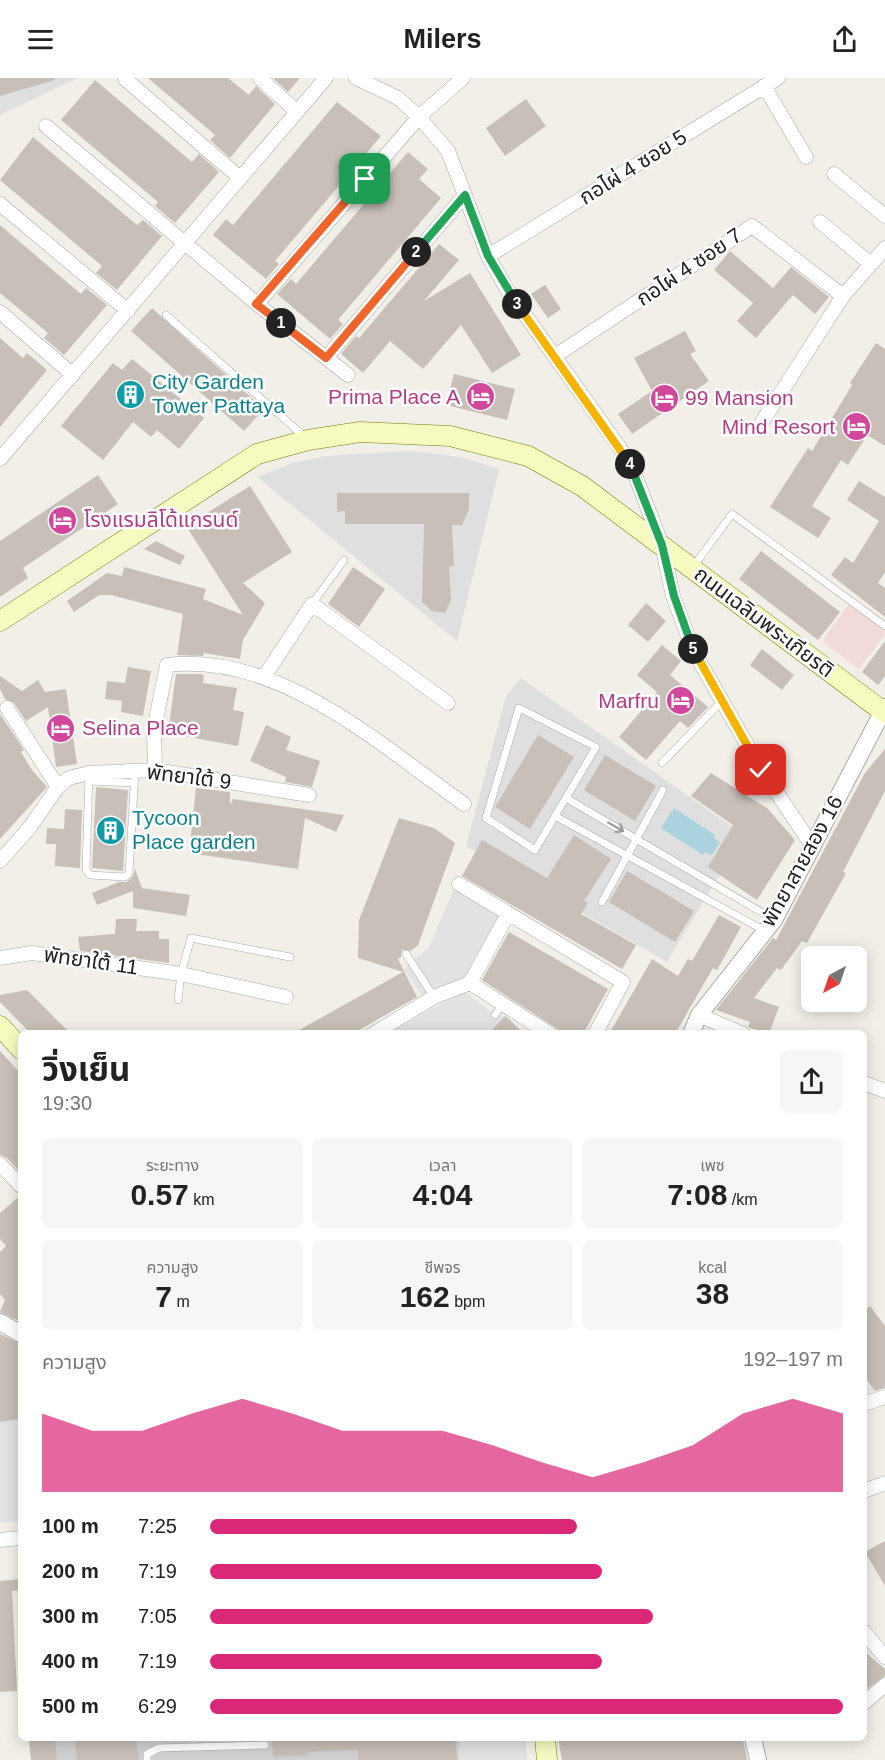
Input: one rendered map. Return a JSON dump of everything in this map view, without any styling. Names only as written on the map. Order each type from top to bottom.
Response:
[{"type":"main road","name":"ถนนเฉลิมพระเกียรติ","points":[[0,621],[249,459],[308,440],[360,432],[450,436],[528,456],[582,486],[884,710]]},
{"type":"main road","points":[[0,1026],[18,1046]]},
{"type":"main road","points":[[545,1741],[547,1760]]},
{"type":"street","points":[[260,78],[297,112]]},
{"type":"street","points":[[0,459],[326,78]]},
{"type":"street","points":[[356,78],[376,81],[398,98],[419,117],[448,151],[488,256],[508,291],[630,462],[662,545],[674,596],[693,651],[761,770],[813,847]]},
{"type":"street","points":[[256,304],[419,117],[463,78]]},
{"type":"street","name":"กอไผ่ 4 ซอย 5","points":[[488,256],[778,78]]},
{"type":"street","points":[[125,79],[240,178]]},
{"type":"street","points":[[764,86],[806,157]]},
{"type":"street","points":[[46,126],[256,304],[348,375]]},
{"type":"street","points":[[834,174],[885,216]]},
{"type":"street","points":[[326,358],[465,195]]},
{"type":"street","points":[[0,204],[128,311]]},
{"type":"street","points":[[820,222],[872,264]]},
{"type":"street","name":"กอไผ่ 4 ซอย 7","points":[[555,356],[752,226],[843,296]]},
{"type":"street","points":[[762,422],[843,296],[885,248]]},
{"type":"street","points":[[0,312],[73,375]]},
{"type":"street","points":[[264,677],[312,604],[448,703]]},
{"type":"street","points":[[155,770],[154,729],[167,665],[191,662],[264,677],[291,687],[354,726],[464,804]]},
{"type":"street","points":[[7,708],[58,787]]},
{"type":"street","name":"พัทยาสายสอง 16","points":[[693,1030],[699,1015],[769,925],[813,847],[884,710]]},
{"type":"street","name":"พัทยาใต้ 9","points":[[0,861],[30,827],[58,787],[69,778],[134,777],[155,770],[309,795]]},
{"type":"street","points":[[459,884],[623,982],[597,1030]]},
{"type":"street","points":[[383,1030],[434,998],[470,983],[507,914]]},
{"type":"street","name":"พัทยาใต้ 11","points":[[0,958],[32,953],[181,974],[286,997]]},
{"type":"street","points":[[470,983],[544,1030]]},
{"type":"street","points":[[699,1015],[734,1030]]},
{"type":"street","points":[[867,1084],[885,1091]]},
{"type":"street","points":[[0,1164],[18,1183]]},
{"type":"street","points":[[0,1322],[18,1333]]},
{"type":"street","points":[[867,1403],[885,1398]]},
{"type":"street","points":[[867,1490],[885,1483]]},
{"type":"street","points":[[0,1540],[18,1538]]},
{"type":"street","points":[[867,1636],[885,1657]]},
{"type":"street","points":[[867,1700],[885,1685]]},
{"type":"street","points":[[754,1741],[758,1760]]},
{"type":"lane","points":[[166,315],[308,440]]},
{"type":"lane","points":[[692,568],[732,514],[885,626]]},
{"type":"lane","points":[[312,604],[344,560]]},
{"type":"lane","points":[[662,763],[721,702]]},
{"type":"lane","points":[[519,708],[596,747],[555,816],[535,850],[486,818],[519,708]]},
{"type":"lane","points":[[89,777],[86,870],[90,874],[125,877],[129,873],[134,777]]},
{"type":"lane","points":[[602,902],[663,790]]},
{"type":"lane","points":[[566,798],[636,839],[769,925]]},
{"type":"lane","points":[[555,816],[627,855],[769,925]]},
{"type":"lane","points":[[178,1000],[181,974],[191,938],[290,957]]},
{"type":"lane","points":[[406,954],[434,998]]},
{"type":"lane","points":[[495,1015],[504,1003]]},
{"type":"lane","points":[[147,1760],[150,1750],[159,1748],[265,1745]]},
{"type":"shaded area","points":[[0,78],[78,78],[0,115]]},
{"type":"shaded area","points":[[410,451],[461,457],[499,469],[457,641],[257,477],[292,463],[326,456]]},
{"type":"shaded area","points":[[850,603],[885,630],[885,635],[859,669],[822,641]]},
{"type":"shaded area","points":[[521,678],[744,835],[667,962],[466,846],[506,696]]},
{"type":"shaded area","points":[[454,889],[499,916],[469,975],[421,995],[404,969],[429,947]]},
{"type":"shaded area","points":[[464,991],[495,1015],[506,1016],[491,1030],[394,1030]]},
{"type":"shaded area","points":[[18,1419],[18,1522],[0,1522],[0,1422]]},
{"type":"shaded area","points":[[29,1741],[525,1741],[527,1760],[31,1760]]},
{"type":"shaded area","points":[[459,1741],[525,1741],[527,1760],[458,1760]]},
{"type":"water","points":[[674,808],[715,835],[713,838],[720,842],[712,855],[705,852],[703,855],[661,828]]},
{"type":"building","points":[[0,78],[55,78],[55,80],[0,96]]},
{"type":"building","points":[[148,78],[228,78],[249,95],[256,86],[275,104],[230,158],[210,140],[215,135]]},
{"type":"building","points":[[273,78],[300,78],[288,92]]},
{"type":"building","points":[[95,80],[192,162],[199,154],[219,172],[175,223],[155,206],[158,202],[61,120]]},
{"type":"building","points":[[526,99],[546,126],[505,156],[486,128]]},
{"type":"building","points":[[337,102],[381,136],[275,261],[279,264],[266,279],[213,235],[226,219],[233,225]]},
{"type":"building","points":[[33,137],[137,225],[143,220],[162,236],[117,290],[96,273],[102,266],[0,180]]},
{"type":"building","points":[[408,152],[428,169],[419,179],[441,198],[338,320],[343,324],[330,339],[277,294],[291,279],[296,284]]},
{"type":"building","points":[[0,225],[81,294],[86,288],[107,305],[64,355],[44,338],[48,333],[0,293]]},
{"type":"building","points":[[439,244],[459,260],[424,301],[470,273],[521,355],[492,373],[461,325],[423,369],[390,341],[363,373],[341,354],[356,336],[359,338]]},
{"type":"building","points":[[730,251],[773,288],[791,267],[829,297],[815,314],[793,295],[756,338],[737,321],[753,303],[714,270]]},
{"type":"building","points":[[545,285],[561,309],[548,318],[531,294]]},
{"type":"building","points":[[152,308],[264,409],[244,431],[131,331]]},
{"type":"building","points":[[685,331],[696,351],[690,354],[709,381],[632,434],[618,414],[652,391],[634,358]]},
{"type":"building","points":[[0,338],[23,358],[27,353],[47,370],[0,427]]},
{"type":"building","points":[[876,343],[885,349],[885,446],[867,435],[848,465],[841,460],[812,506],[831,518],[818,538],[770,507],[808,448],[812,451],[852,385],[850,383]]},
{"type":"building","name":"City Garden Tower Pattaya","points":[[132,359],[204,418],[179,449],[157,430],[151,437],[133,422],[103,460],[61,426],[113,363],[122,370]]},
{"type":"building","name":"Prima Place A","points":[[454,374],[515,389],[507,420],[446,405]]},
{"type":"building","name":"โรงแรมลิโด้แกรนด์","points":[[98,475],[118,504],[23,568],[28,578],[0,597],[0,541]]},
{"type":"building","points":[[859,481],[885,497],[885,572],[878,583],[885,588],[885,617],[831,575],[845,557],[853,563],[879,521],[847,500]]},
{"type":"building","points":[[250,486],[292,552],[243,583],[265,603],[243,640],[240,659],[204,653],[203,656],[177,655],[183,614],[111,595],[99,595],[74,612],[67,601],[107,573],[122,576],[124,567],[206,589],[203,599],[243,615],[186,526]]},
{"type":"building","points":[[337,493],[469,493],[469,509],[462,525],[452,525],[454,566],[449,567],[451,600],[445,613],[432,611],[422,602],[424,524],[345,524],[345,511],[337,512]]},
{"type":"building","points":[[156,541],[185,556],[180,565],[144,549]]},
{"type":"building","points":[[761,551],[840,612],[818,640],[739,579]]},
{"type":"building","points":[[353,567],[385,589],[359,627],[328,604]]},
{"type":"building","points":[[646,603],[666,621],[648,642],[628,625]]},
{"type":"building","points":[[885,641],[885,676],[878,685],[862,672]]},
{"type":"building","points":[[662,645],[681,661],[670,675],[708,707],[688,728],[680,721],[646,760],[619,737],[657,692],[637,675]]},
{"type":"building","points":[[762,649],[794,675],[782,690],[750,665]]},
{"type":"building","points":[[128,667],[151,671],[143,716],[121,712],[122,701],[105,699],[107,681],[125,683]]},
{"type":"building","points":[[176,674],[201,674],[204,676],[203,683],[237,688],[233,710],[244,712],[238,746],[168,733]]},
{"type":"building","points":[[0,676],[22,691],[38,680],[45,692],[66,689],[77,764],[56,767],[48,707],[26,721],[14,703],[5,699],[0,689]]},
{"type":"building","points":[[0,714],[24,750],[21,752],[32,770],[47,787],[0,839]]},
{"type":"building","points":[[266,725],[291,737],[286,750],[320,761],[312,787],[285,782],[286,777],[250,761]]},
{"type":"building","points":[[538,735],[574,757],[530,829],[495,807]]},
{"type":"building","points":[[885,749],[885,791],[843,872],[846,873],[807,943],[802,941],[781,970],[777,968],[754,998],[779,1007],[770,1030],[748,1027],[750,1022],[716,1010],[773,938],[776,940],[865,773]]},
{"type":"building","points":[[605,755],[656,786],[635,821],[584,790]]},
{"type":"building","points":[[711,773],[767,808],[795,840],[757,900],[708,867],[733,825],[691,796]]},
{"type":"building","name":"Tycoon Place garden","points":[[96,787],[128,790],[123,871],[92,868]]},
{"type":"building","points":[[196,788],[230,792],[230,805],[233,799],[344,815],[336,832],[305,818],[298,869],[189,853]]},
{"type":"building","points":[[65,809],[82,810],[80,868],[55,866],[56,844],[46,844],[47,828],[64,829]]},
{"type":"building","points":[[399,818],[434,828],[455,843],[418,945],[411,951],[402,950],[401,957],[398,959],[417,997],[359,1030],[299,1030],[403,972],[358,958],[359,920]]},
{"type":"building","points":[[574,835],[611,859],[584,901],[588,903],[581,914],[636,945],[622,969],[462,876],[482,840],[547,878]]},
{"type":"building","points":[[135,869],[142,888],[190,895],[186,916],[133,908],[133,891],[97,905],[92,893],[119,882],[127,882],[133,876]]},
{"type":"building","points":[[627,871],[694,911],[675,942],[609,902]]},
{"type":"building","points":[[719,915],[741,927],[717,970],[713,968],[677,1030],[611,1030],[652,959],[678,976],[688,959],[692,961]]},
{"type":"building","points":[[116,919],[137,919],[136,931],[159,931],[159,939],[169,939],[169,963],[80,951],[78,937],[115,934]]},
{"type":"building","points":[[509,932],[608,989],[585,1030],[559,1030],[482,980]]},
{"type":"building","points":[[27,990],[67,1030],[27,1030],[0,1002],[0,995]]},
{"type":"building","points":[[505,1016],[520,1030],[492,1030]]},
{"type":"building","points":[[0,1051],[18,1071],[18,1170],[7,1158],[0,1155]]},
{"type":"building","points":[[18,1198],[18,1321],[0,1312],[5,1300],[0,1294],[0,1252],[6,1246],[0,1239],[0,1213]]},
{"type":"building","points":[[870,1306],[885,1326],[885,1388],[875,1391],[867,1380],[867,1308]]},
{"type":"building","points":[[0,1334],[18,1343],[18,1419],[0,1422]]},
{"type":"building","points":[[885,1541],[885,1586],[867,1555],[867,1551]]},
{"type":"building","points":[[18,1579],[18,1590],[12,1591],[17,1691],[0,1692],[0,1581]]},
{"type":"building","points":[[867,1654],[885,1669],[885,1676],[867,1689]]},
{"type":"building","points":[[29,1741],[55,1741],[57,1760],[31,1760]]},
{"type":"building","points":[[75,1741],[136,1741],[139,1760],[77,1760]]},
{"type":"building","points":[[272,1741],[455,1741],[457,1760],[359,1760],[358,1750],[307,1752],[308,1755],[273,1757]]},
{"type":"building","points":[[559,1741],[744,1741],[747,1760],[562,1760]]},
{"type":"place","name":"City Garden Tower Pattaya","points":[[131,394]]},
{"type":"place","name":"Prima Place A","points":[[481,397]]},
{"type":"place","name":"99 Mansion","points":[[664,398]]},
{"type":"place","name":"Mind Resort","points":[[856,427]]},
{"type":"place","name":"โรงแรมลิโด้แกรนด์","points":[[63,520]]},
{"type":"place","name":"Marfru","points":[[680,701]]},
{"type":"place","name":"Selina Place","points":[[61,728]]},
{"type":"place","name":"Tycoon Place garden","points":[[111,830]]},
{"type":"route","points":[[365,179],[256,304],[326,358],[465,195],[488,256],[508,291],[630,462],[662,545],[674,596],[693,651],[761,770]]}]
